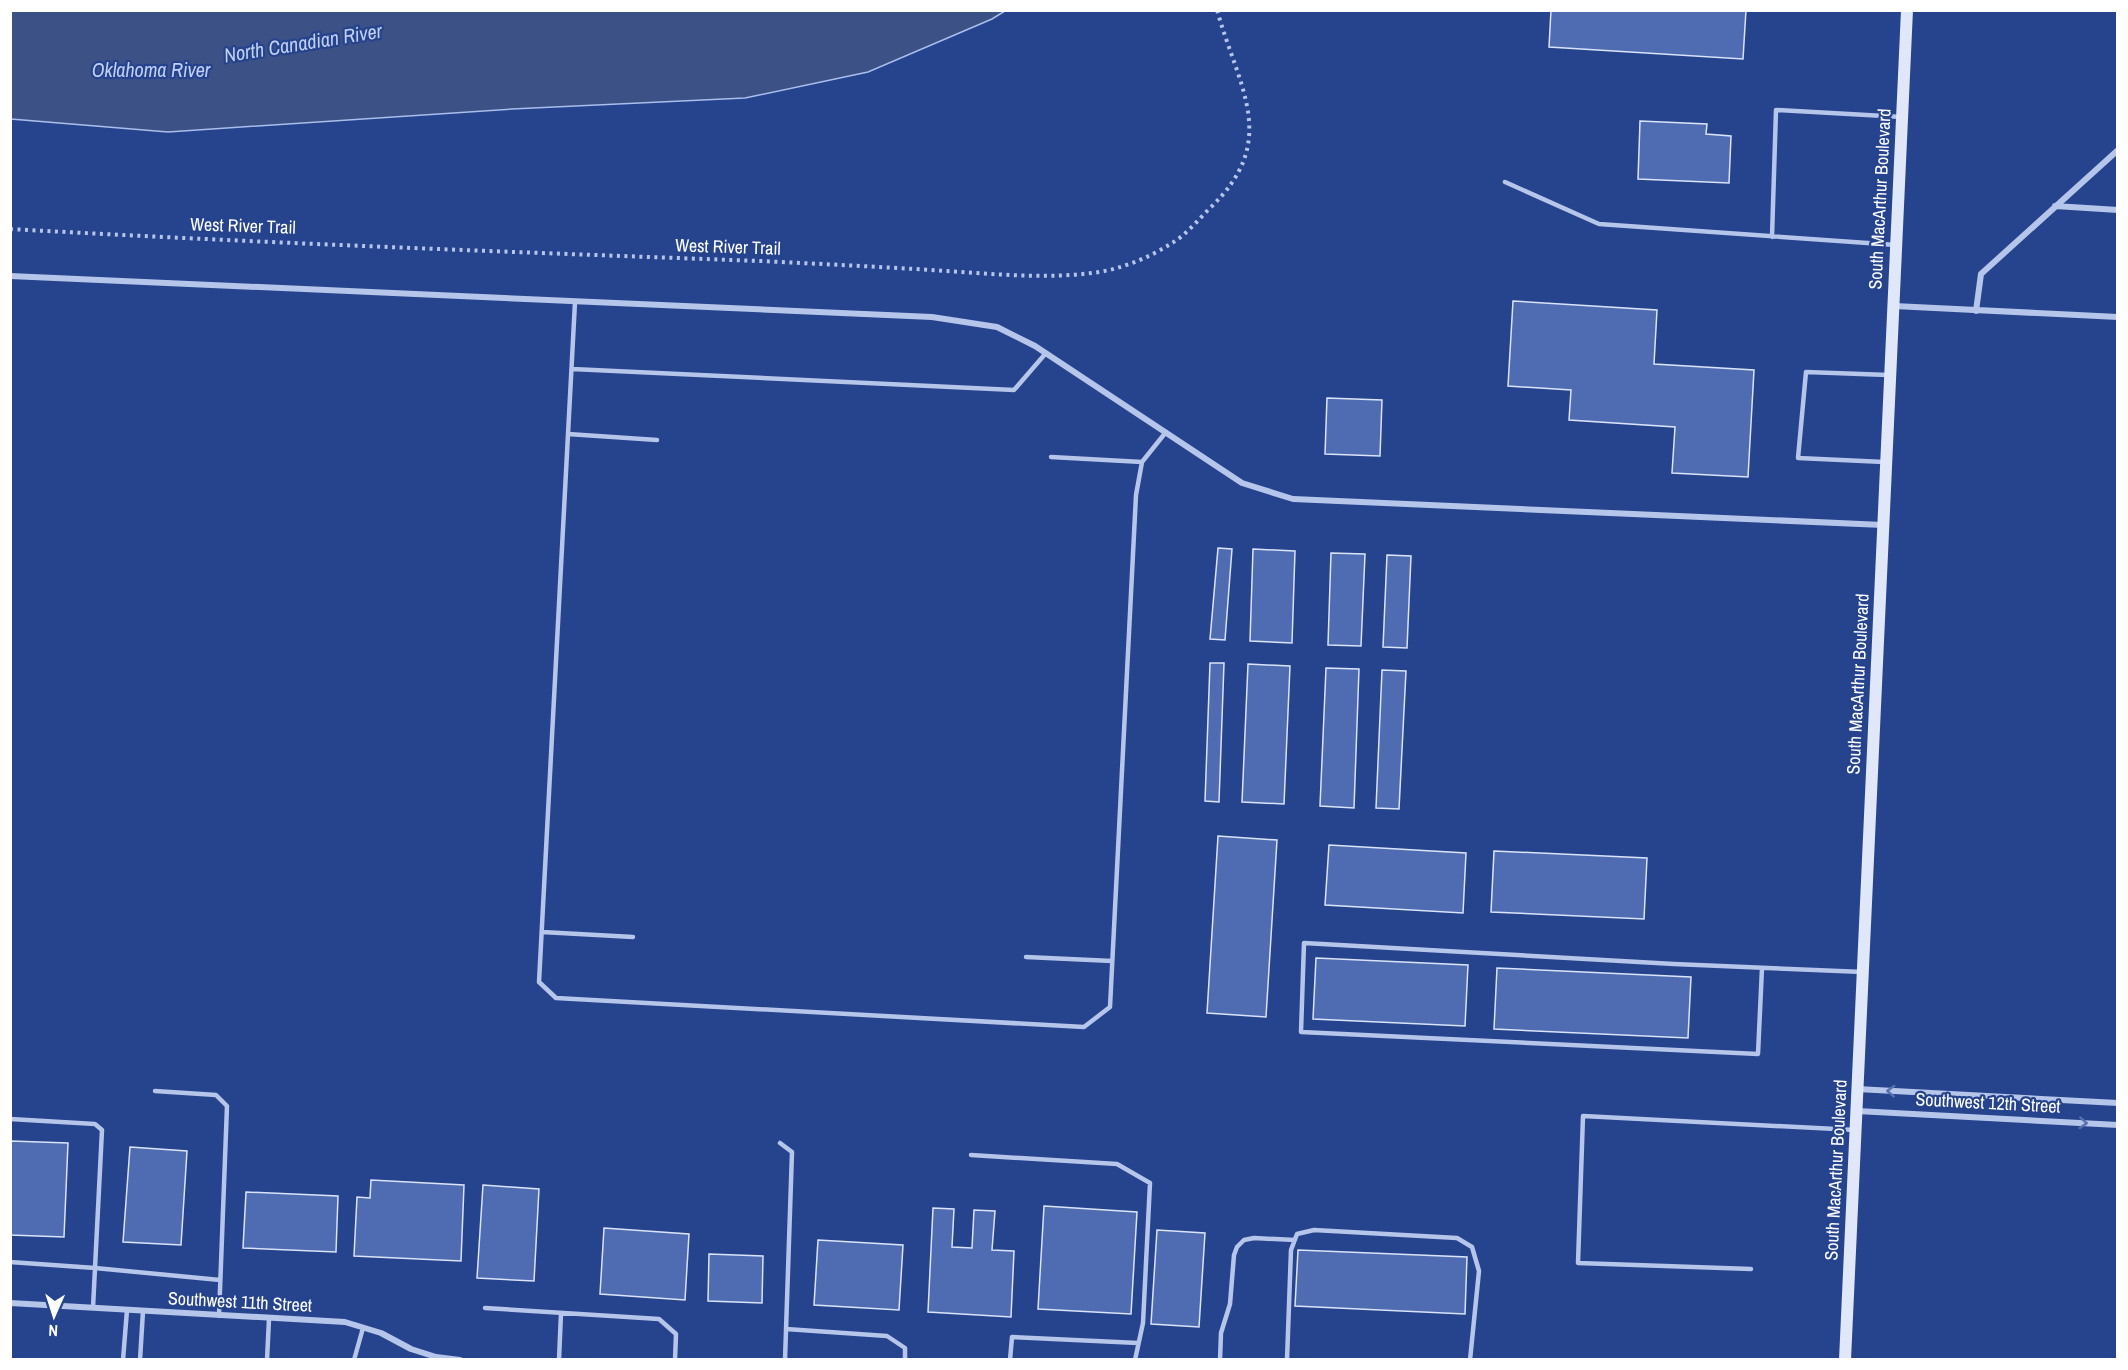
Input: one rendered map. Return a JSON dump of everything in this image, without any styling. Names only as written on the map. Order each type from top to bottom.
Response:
[{"type":"main road","name":"South MacArthur Boulevard","points":[[1845,1359],[1906,10]]},
{"type":"street","points":[[1976,311],[1981,274],[2118,150]]},
{"type":"street","points":[[2055,206],[2118,210]]},
{"type":"street","points":[[10,276],[932,317],[997,327],[1046,353],[1242,483],[1293,499],[1884,525]]},
{"type":"street","points":[[1893,306],[2118,317]]},
{"type":"street","name":"Southwest 12th Street","points":[[1857,1089],[2118,1103]]},
{"type":"street","name":"Southwest 12th Street","points":[[1856,1111],[2118,1125]]},
{"type":"street","name":"Southwest 11th Street","points":[[10,1303],[345,1322],[381,1333],[411,1349],[436,1357],[460,1359]]},
{"type":"lane","points":[[1772,237],[1776,110],[1902,117]]},
{"type":"lane","points":[[1505,182],[1599,224],[1896,245]]},
{"type":"lane","points":[[575,302],[539,981],[555,998],[1084,1027],[1110,1007],[1136,495],[1142,462],[1166,432]]},
{"type":"lane","points":[[572,369],[1014,390],[1046,353]]},
{"type":"lane","points":[[1887,462],[1798,458],[1806,372],[1890,375]]},
{"type":"lane","points":[[568,434],[657,440]]},
{"type":"lane","points":[[1051,458],[1142,462]]},
{"type":"lane","points":[[542,932],[633,937]]},
{"type":"lane","points":[[1762,968],[1758,1054],[1301,1032],[1304,943],[1863,972]]},
{"type":"lane","points":[[1026,957],[1112,961]]},
{"type":"lane","points":[[155,1091],[216,1095],[227,1106],[219,1316]]},
{"type":"lane","points":[[1751,1269],[1578,1263],[1583,1116],[1855,1130]]},
{"type":"lane","points":[[10,1119],[95,1124],[102,1130],[93,1308]]},
{"type":"lane","points":[[780,1143],[792,1152],[785,1359]]},
{"type":"lane","points":[[971,1155],[1118,1164],[1150,1183],[1143,1323],[1135,1359]]},
{"type":"lane","points":[[1287,1359],[1291,1250],[1297,1234],[1314,1230],[1457,1238],[1472,1247],[1479,1270],[1470,1359]]},
{"type":"lane","points":[[1220,1359],[1221,1333],[1230,1304],[1234,1255],[1237,1247],[1244,1240],[1254,1238],[1295,1240]]},
{"type":"lane","points":[[10,1262],[220,1280]]},
{"type":"lane","points":[[485,1308],[659,1319],[676,1334],[675,1359]]},
{"type":"lane","points":[[123,1359],[127,1310]]},
{"type":"lane","points":[[141,1359],[143,1311]]},
{"type":"lane","points":[[559,1359],[561,1313]]},
{"type":"lane","points":[[267,1359],[269,1319]]},
{"type":"lane","points":[[354,1359],[363,1328]]},
{"type":"lane","points":[[786,1329],[888,1336],[905,1348],[904,1359]]},
{"type":"lane","points":[[1010,1359],[1012,1337],[1138,1343]]},
{"type":"path","name":"West River Trail","points":[[10,229],[441,250],[836,264],[1028,276],[1093,273],[1134,262],[1174,242],[1229,191],[1245,157],[1250,141],[1250,125],[1245,97],[1217,10]]},
{"type":"water","name":"Oklahoma River","points":[[10,11],[1005,11],[992,19],[868,72],[745,98],[512,109],[168,132],[11,119]]},
{"type":"building","points":[[1551,10],[1746,10],[1743,59],[1549,47]]},
{"type":"building","points":[[1640,121],[1707,124],[1706,134],[1731,136],[1729,183],[1638,179]]},
{"type":"building","points":[[1513,301],[1657,310],[1654,364],[1754,370],[1748,477],[1672,473],[1675,427],[1569,420],[1571,390],[1508,386]]},
{"type":"building","points":[[1327,398],[1382,400],[1380,456],[1325,454]]},
{"type":"building","points":[[1218,548],[1232,549],[1225,640],[1210,639]]},
{"type":"building","points":[[1253,549],[1295,551],[1292,643],[1250,641]]},
{"type":"building","points":[[1331,553],[1365,554],[1361,646],[1328,645]]},
{"type":"building","points":[[1387,555],[1411,556],[1407,648],[1383,647]]},
{"type":"building","points":[[1210,663],[1224,663],[1219,802],[1205,801]]},
{"type":"building","points":[[1248,664],[1290,666],[1284,804],[1242,802]]},
{"type":"building","points":[[1326,668],[1359,669],[1354,808],[1320,806]]},
{"type":"building","points":[[1382,670],[1406,671],[1399,809],[1376,808]]},
{"type":"building","points":[[1218,836],[1277,840],[1266,1017],[1207,1013]]},
{"type":"building","points":[[1329,845],[1466,853],[1463,913],[1325,905]]},
{"type":"building","points":[[1494,851],[1647,858],[1644,919],[1491,912]]},
{"type":"building","points":[[1316,958],[1468,965],[1465,1026],[1313,1019]]},
{"type":"building","points":[[1497,968],[1691,977],[1688,1038],[1494,1029]]},
{"type":"building","points":[[11,1141],[68,1143],[64,1237],[10,1235]]},
{"type":"building","points":[[130,1147],[187,1151],[181,1245],[123,1242]]},
{"type":"building","points":[[371,1180],[464,1185],[461,1261],[354,1256],[357,1197],[370,1198]]},
{"type":"building","points":[[483,1185],[539,1189],[534,1281],[477,1278]]},
{"type":"building","points":[[246,1192],[338,1196],[336,1252],[243,1248]]},
{"type":"building","points":[[1044,1206],[1137,1212],[1131,1314],[1038,1309]]},
{"type":"building","points":[[933,1208],[954,1209],[952,1247],[972,1248],[974,1210],[995,1211],[992,1250],[1014,1251],[1011,1317],[928,1312]]},
{"type":"building","points":[[604,1228],[689,1234],[685,1300],[600,1294]]},
{"type":"building","points":[[1157,1230],[1205,1233],[1199,1327],[1151,1324]]},
{"type":"building","points":[[818,1240],[903,1245],[899,1310],[814,1305]]},
{"type":"building","points":[[1298,1250],[1467,1257],[1465,1314],[1295,1306]]},
{"type":"building","points":[[709,1254],[763,1256],[762,1303],[708,1301]]},
{"type":"water label","name":"North Canadian River","points":[[303,43]]}]
